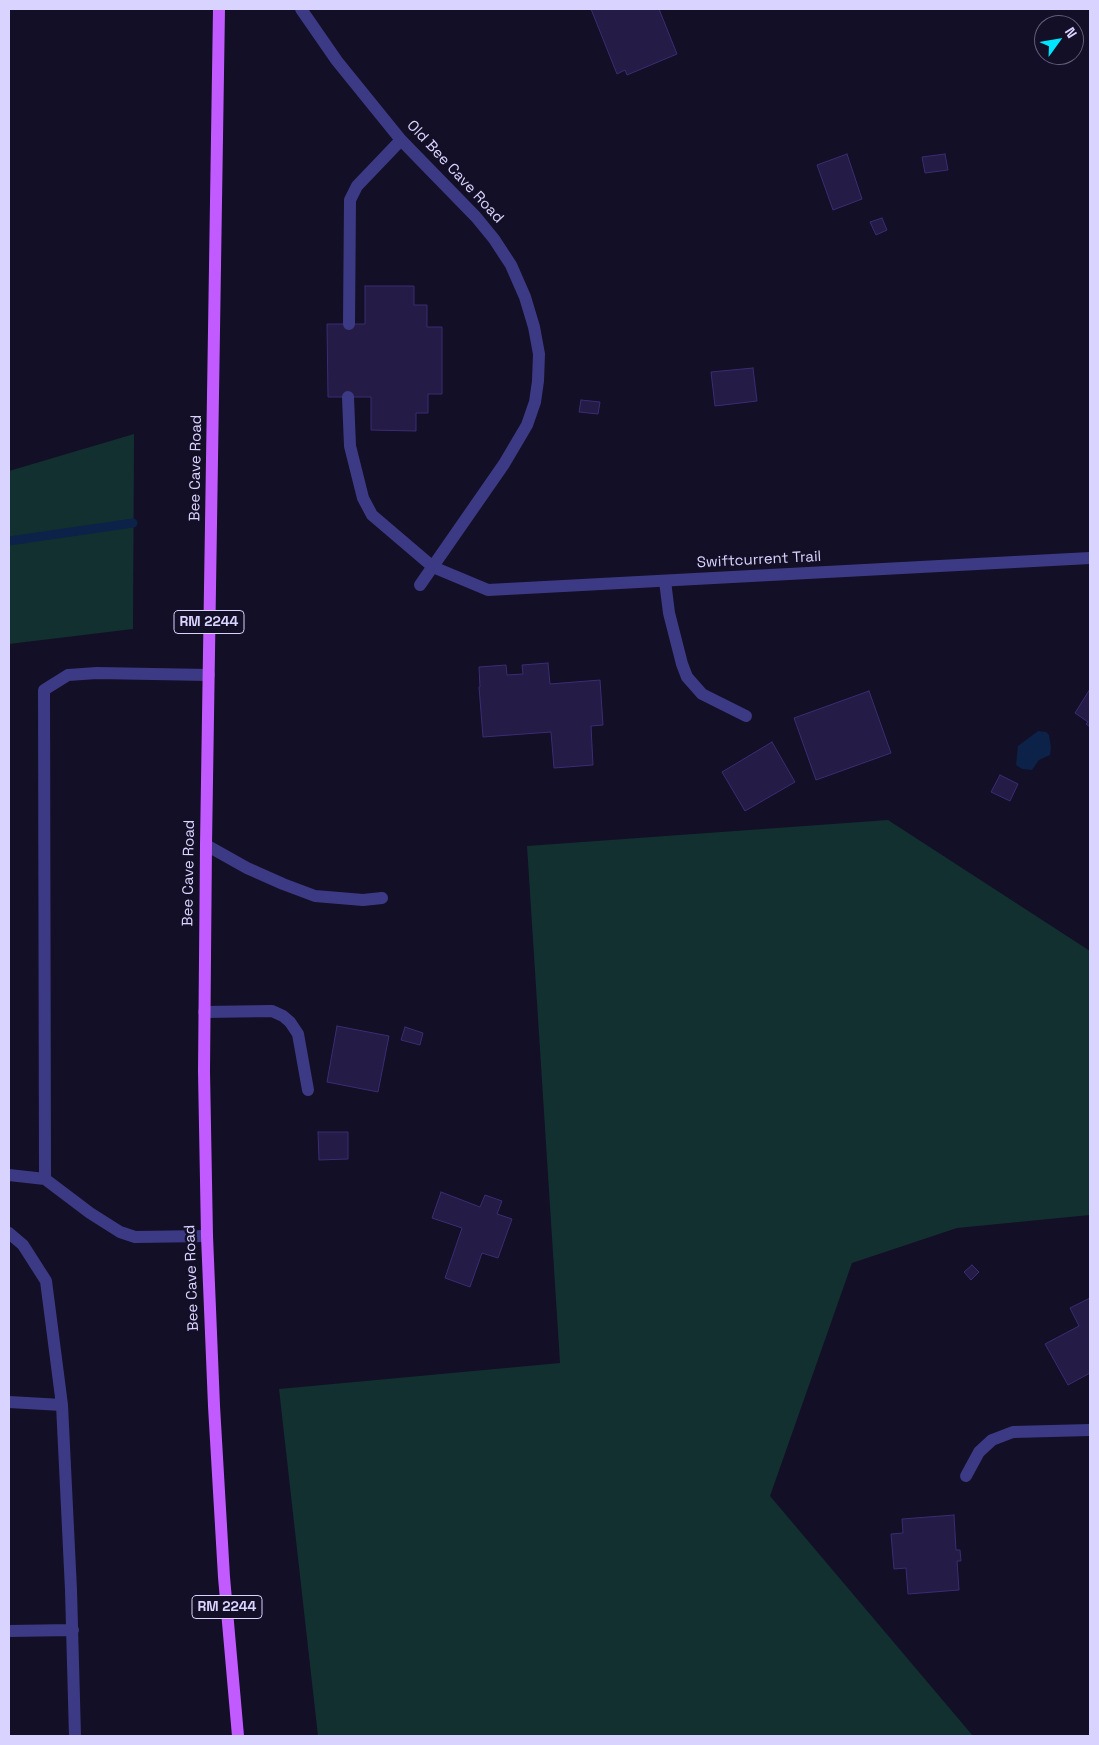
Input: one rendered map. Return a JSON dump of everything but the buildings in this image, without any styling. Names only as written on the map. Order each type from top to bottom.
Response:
[{"type":"main road","name":"Bee Cave Road","points":[[219,9],[204,1012],[207,1236],[218,1478],[238,1736]]},
{"type":"street","name":"Old Bee Cave Road","points":[[301,9],[337,60],[401,140],[476,217],[494,239],[511,265],[525,297],[534,326],[539,354],[538,381],[527,425],[504,464],[420,585]]},
{"type":"street","points":[[349,324],[350,200],[358,186],[401,140]]},
{"type":"street","name":"Swiftcurrent Trail","points":[[348,397],[350,446],[363,498],[372,515],[433,567],[488,590],[1090,558]]},
{"type":"street","points":[[665,581],[669,613],[687,677],[702,694],[746,716]]},
{"type":"street","points":[[45,1179],[44,690],[68,675],[97,673],[208,675]]},
{"type":"street","points":[[206,845],[247,868],[315,896],[363,900],[382,898]]},
{"type":"street","points":[[204,1012],[272,1012],[283,1016],[290,1022],[298,1034],[308,1090]]},
{"type":"street","points":[[9,1175],[45,1179],[90,1212],[120,1232],[128,1235],[146,1238],[207,1236]]},
{"type":"street","points":[[9,1233],[23,1245],[46,1282],[62,1405],[73,1630],[75,1736]]},
{"type":"street","points":[[9,1402],[62,1405]]},
{"type":"street","points":[[966,1476],[979,1452],[992,1440],[1013,1432],[1090,1430]]},
{"type":"street","points":[[9,1631],[73,1630]]},
{"type":"green space","points":[[134,434],[133,629],[9,644],[9,471]]},
{"type":"green space","points":[[888,820],[1090,951],[1090,1215],[957,1228],[852,1263],[770,1496],[973,1736],[318,1736],[279,1389],[560,1363],[527,846]]},
{"type":"water","points":[[1038,731],[1046,732],[1049,735],[1050,755],[1039,760],[1032,770],[1022,769],[1016,765],[1018,746]]},
{"type":"waterway","points":[[9,541],[133,523]]}]
